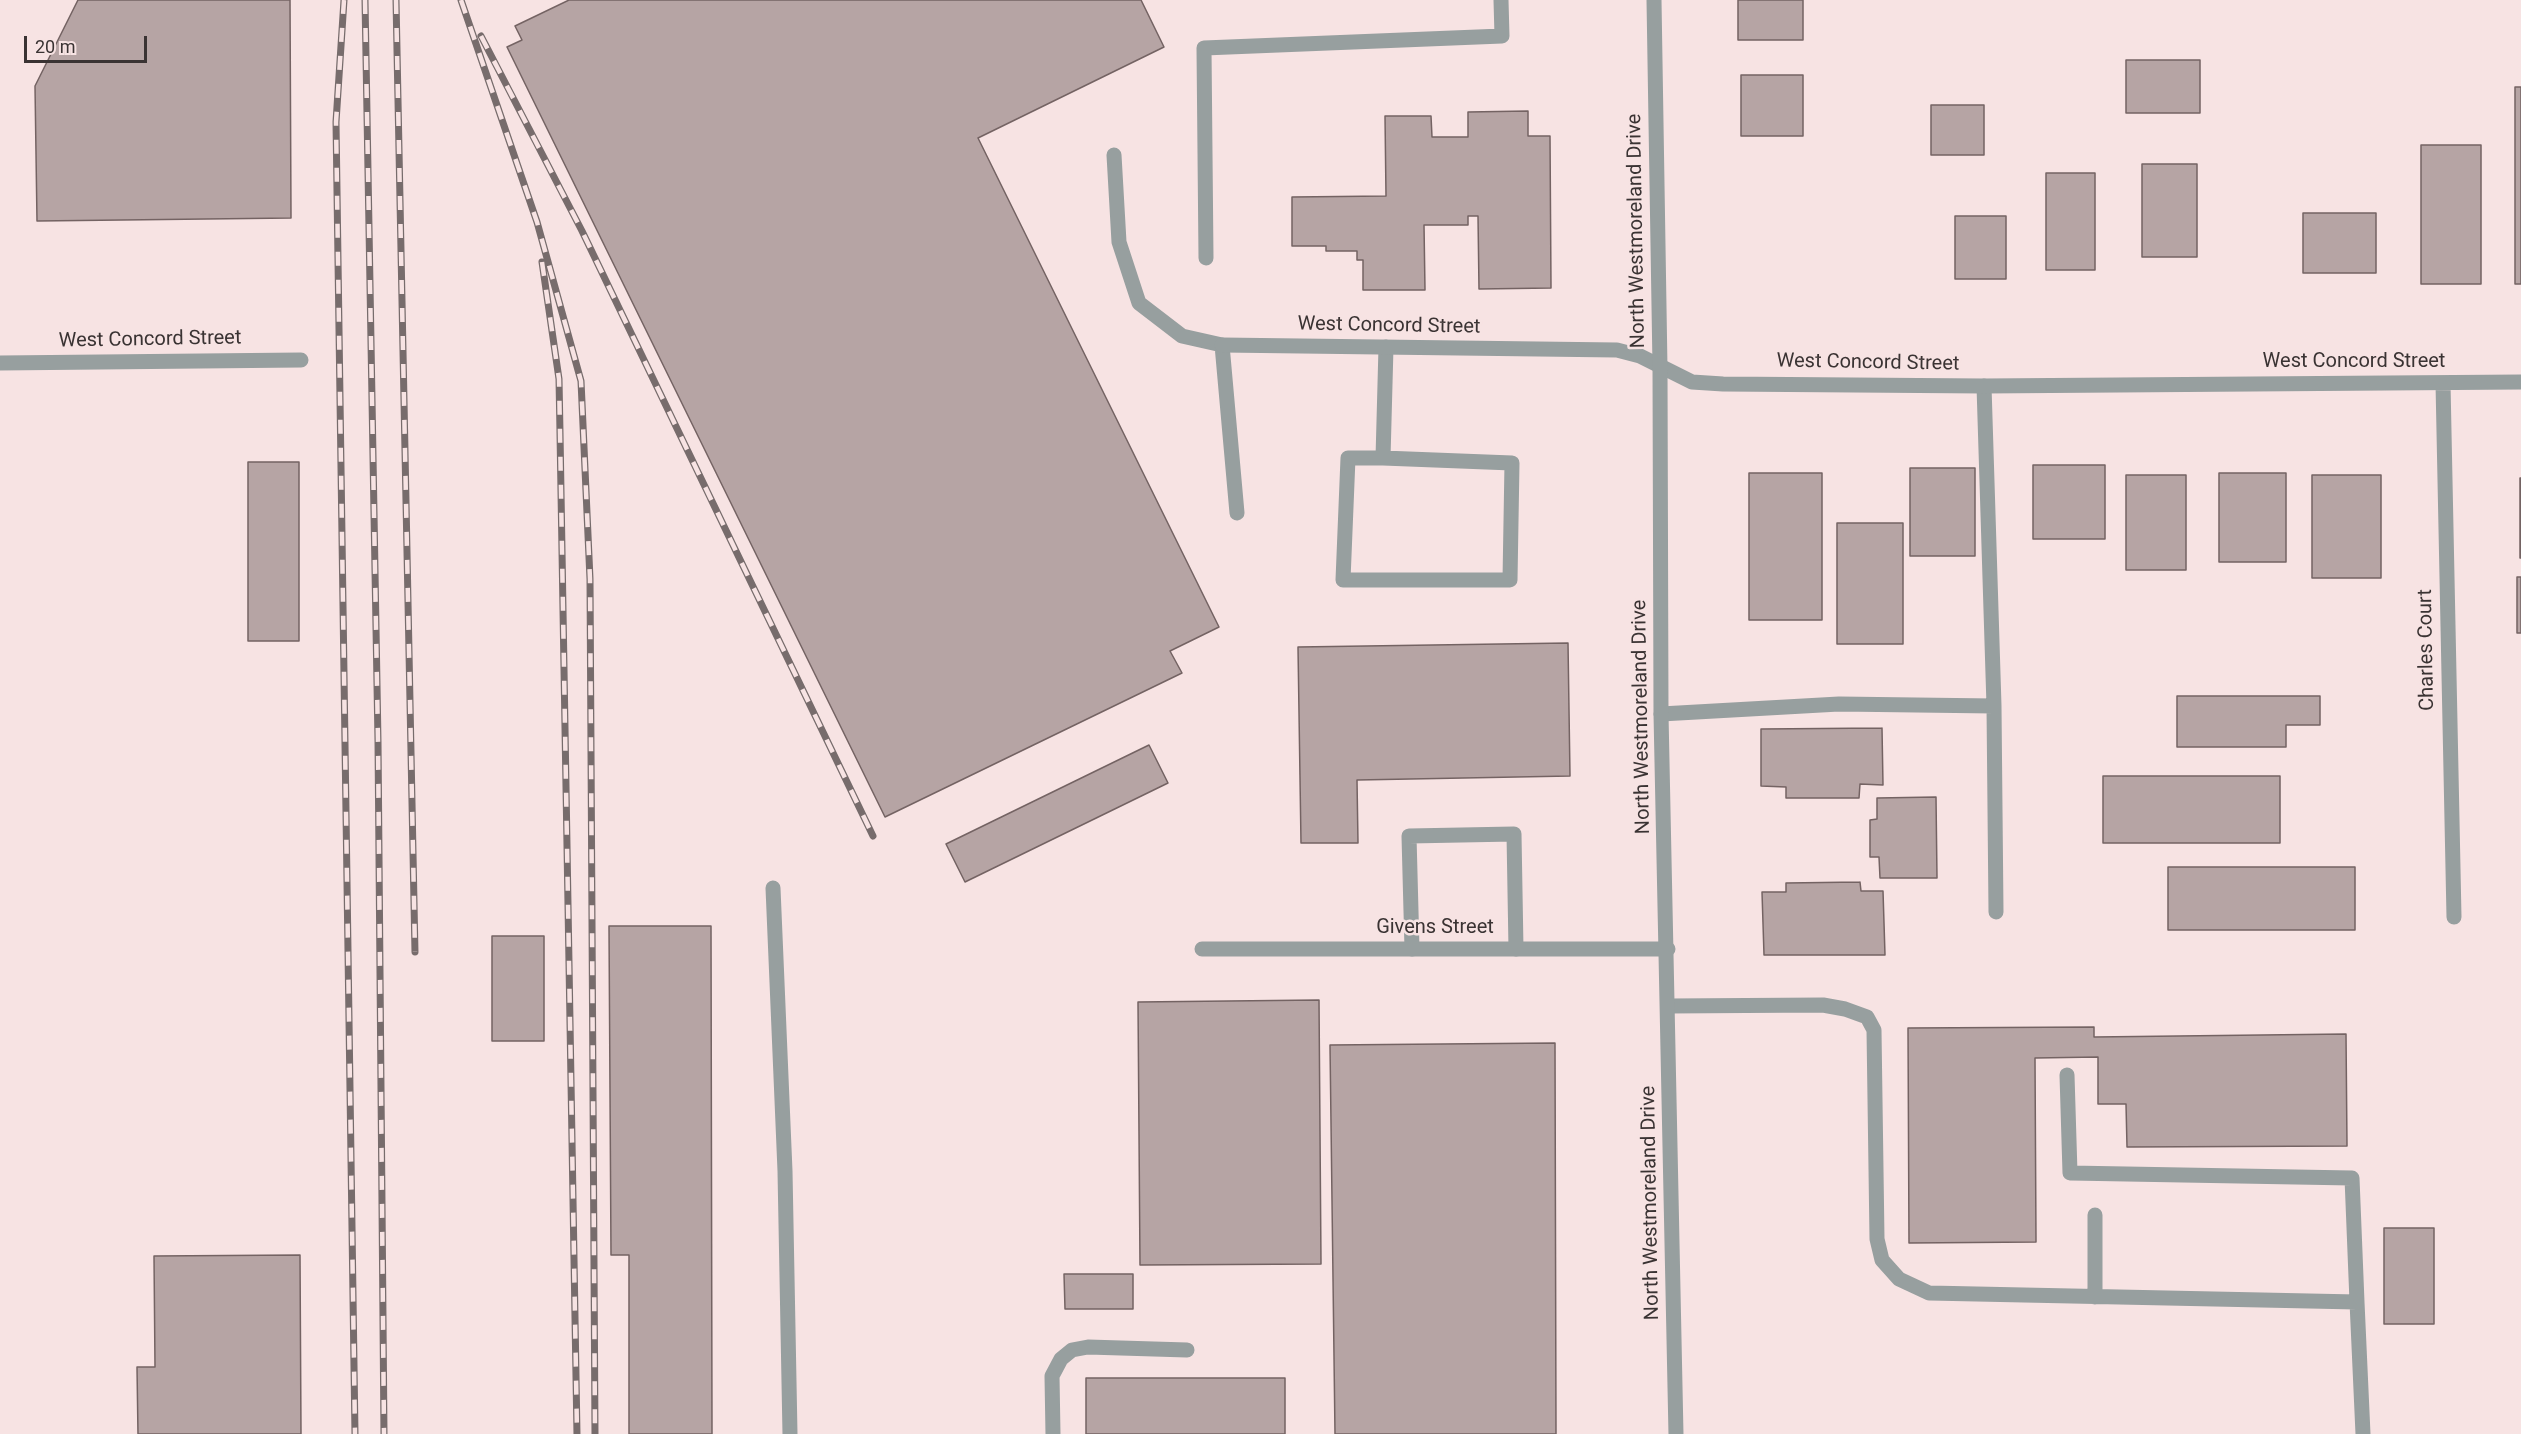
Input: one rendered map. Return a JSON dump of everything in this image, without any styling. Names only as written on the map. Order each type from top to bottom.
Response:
[{"type":"street","points":[[1206,258],[1203,48],[1502,36],[1501,0]]},
{"type":"street","name":"North Westmoreland Drive","points":[[1654,0],[1660,367],[1661,714],[1668,949],[1676,1434]]},
{"type":"street","name":"West Concord Street","points":[[1114,155],[1119,242],[1139,303],[1182,336],[1222,345],[1617,350],[1640,356],[1692,382],[1723,384],[1984,386],[2521,382]]},
{"type":"street","points":[[1222,345],[1237,513]]},
{"type":"street","points":[[1383,458],[1386,347]]},
{"type":"street","name":"West Concord Street","points":[[0,363],[301,360]]},
{"type":"street","name":"Charles Court","points":[[2443,383],[2454,917]]},
{"type":"street","points":[[1984,386],[1994,706],[1996,912]]},
{"type":"street","points":[[1348,458],[1383,458],[1512,463],[1510,580],[1343,580],[1348,458]]},
{"type":"street","points":[[1661,714],[1839,704],[1994,706]]},
{"type":"street","points":[[1412,949],[1409,836],[1514,834],[1516,949]]},
{"type":"street","points":[[773,888],[785,1172],[790,1434]]},
{"type":"street","name":"Givens Street","points":[[1202,949],[1668,949]]},
{"type":"street","points":[[1669,1006],[1823,1005],[1845,1009],[1866,1017],[1874,1030],[1877,1239],[1882,1260],[1899,1279],[1929,1293],[2357,1302]]},
{"type":"street","points":[[2067,1075],[2070,1173],[2352,1178],[2364,1434]]},
{"type":"street","points":[[2095,1215],[2095,1297]]},
{"type":"street","points":[[1053,1434],[1052,1376],[1061,1359],[1072,1350],[1088,1347],[1187,1350]]},
{"type":"building","points":[[78,0],[290,0],[291,218],[37,221],[35,86]]},
{"type":"building","points":[[569,0],[1141,0],[1164,47],[978,138],[1219,627],[1170,651],[1182,673],[885,817],[507,47],[522,40],[515,26]]},
{"type":"building","points":[[1738,0],[1803,0],[1803,40],[1738,40]]},
{"type":"building","points":[[2126,60],[2200,60],[2200,113],[2126,113]]},
{"type":"building","points":[[1741,75],[1803,75],[1803,136],[1741,136]]},
{"type":"building","points":[[2515,87],[2521,87],[2521,284],[2515,284]]},
{"type":"building","points":[[1931,105],[1984,105],[1984,155],[1931,155]]},
{"type":"building","points":[[1528,111],[1528,136],[1550,136],[1551,288],[1479,289],[1478,216],[1468,216],[1468,225],[1424,225],[1425,290],[1363,290],[1363,260],[1357,260],[1357,251],[1326,251],[1326,246],[1292,246],[1292,197],[1386,196],[1385,116],[1431,116],[1432,137],[1468,137],[1468,112]]},
{"type":"building","points":[[2421,145],[2481,145],[2481,284],[2421,284]]},
{"type":"building","points":[[2142,164],[2197,164],[2197,257],[2142,257]]},
{"type":"building","points":[[2046,173],[2095,173],[2095,270],[2046,270]]},
{"type":"building","points":[[2303,213],[2376,213],[2376,273],[2303,273]]},
{"type":"building","points":[[1955,216],[2006,216],[2006,279],[1955,279]]},
{"type":"building","points":[[248,462],[299,462],[299,641],[248,641]]},
{"type":"building","points":[[2033,465],[2105,465],[2105,539],[2033,539]]},
{"type":"building","points":[[1910,468],[1975,468],[1975,556],[1910,556]]},
{"type":"building","points":[[1749,473],[1822,473],[1822,620],[1749,620]]},
{"type":"building","points":[[2219,473],[2286,473],[2286,562],[2219,562]]},
{"type":"building","points":[[2126,475],[2186,475],[2186,570],[2126,570]]},
{"type":"building","points":[[2312,475],[2381,475],[2381,578],[2312,578]]},
{"type":"building","points":[[2521,478],[2521,558],[2520,558]]},
{"type":"building","points":[[1837,523],[1903,523],[1903,644],[1837,644]]},
{"type":"building","points":[[2517,577],[2521,577],[2521,633],[2517,633]]},
{"type":"building","points":[[1568,643],[1570,776],[1357,780],[1358,843],[1301,843],[1298,647]]},
{"type":"building","points":[[2177,696],[2320,696],[2320,725],[2286,725],[2286,747],[2177,747]]},
{"type":"building","points":[[1882,728],[1883,785],[1860,784],[1859,798],[1786,798],[1786,787],[1761,786],[1761,729]]},
{"type":"building","points":[[1149,745],[1168,783],[965,882],[946,844]]},
{"type":"building","points":[[2103,776],[2280,776],[2280,843],[2103,843]]},
{"type":"building","points":[[1936,797],[1937,878],[1880,878],[1879,857],[1870,857],[1870,820],[1877,819],[1877,798]]},
{"type":"building","points":[[2168,867],[2355,867],[2355,930],[2168,930]]},
{"type":"building","points":[[1860,882],[1861,891],[1883,891],[1885,955],[1764,955],[1762,892],[1786,892],[1786,883]]},
{"type":"building","points":[[609,926],[711,926],[712,1434],[629,1434],[629,1255],[611,1255]]},
{"type":"building","points":[[492,936],[544,936],[544,1041],[492,1041]]},
{"type":"building","points":[[1319,1000],[1321,1264],[1140,1265],[1138,1002]]},
{"type":"building","points":[[2094,1027],[2094,1037],[2346,1034],[2347,1146],[2127,1147],[2126,1104],[2098,1104],[2098,1057],[2035,1058],[2036,1242],[1909,1243],[1908,1028]]},
{"type":"building","points":[[1555,1043],[1556,1434],[1335,1434],[1330,1045]]},
{"type":"building","points":[[2384,1228],[2434,1228],[2434,1324],[2384,1324]]},
{"type":"building","points":[[300,1255],[301,1434],[138,1434],[137,1367],[155,1367],[154,1256]]},
{"type":"building","points":[[1064,1274],[1133,1274],[1133,1309],[1065,1309]]},
{"type":"building","points":[[1086,1378],[1285,1378],[1285,1434],[1086,1434]]},
{"type":"railway","points":[[344,0],[336,122],[355,1434]]},
{"type":"railway","points":[[365,0],[378,741],[384,1434]]},
{"type":"railway","points":[[396,0],[415,952]]},
{"type":"railway","points":[[461,0],[537,222],[581,381],[590,579],[595,1434]]},
{"type":"railway","points":[[481,36],[582,231],[873,836]]},
{"type":"railway","points":[[542,262],[559,379],[577,1434]]}]
